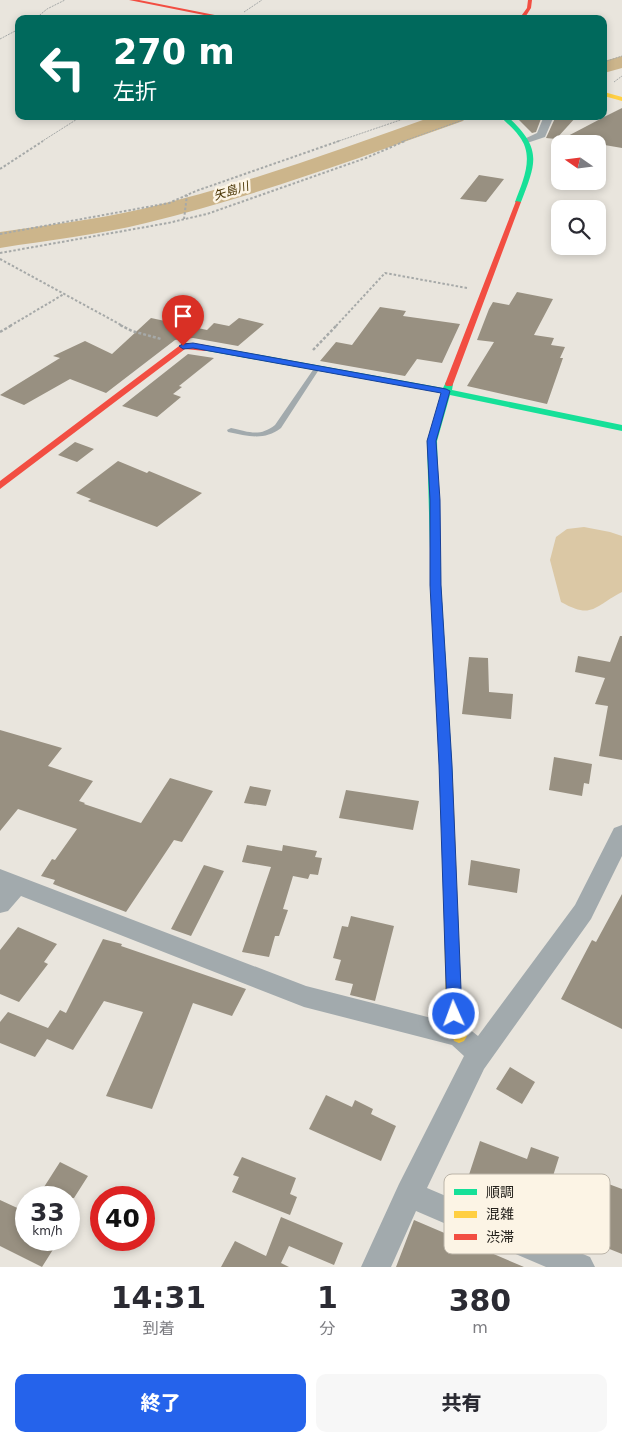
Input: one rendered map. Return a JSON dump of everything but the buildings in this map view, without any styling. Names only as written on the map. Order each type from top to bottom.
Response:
[{"type":"street","points":[[131,0],[229,15]]},
{"type":"street","points":[[524,15],[529,8],[530,0]]},
{"type":"street","points":[[607,95],[622,98]]},
{"type":"street","points":[[459,1036],[454,1014],[446,765],[436,585],[432,441],[446,391],[530,171],[532,152],[527,140],[524,134],[508,120]]},
{"type":"street","points":[[527,140],[541,136],[547,120]]},
{"type":"street","points":[[0,486],[183,346],[193,346],[446,391],[622,428]]},
{"type":"street","points":[[376,1267],[409,1194],[475,1060],[583,912],[622,834]]},
{"type":"street","points":[[0,904],[9,881],[304,996],[459,1036],[480,1054]]},
{"type":"street","points":[[409,1194],[444,1209]]},
{"type":"street","points":[[550,1254],[580,1267]]},
{"type":"lane","points":[[231,430],[250,436],[262,436],[272,432],[317,368]]},
{"type":"path","points":[[40,15],[65,0]]},
{"type":"path","points":[[238,15],[262,0]]},
{"type":"path","points":[[0,39],[15,31]]},
{"type":"path","points":[[607,61],[622,56]]},
{"type":"path","points":[[0,169],[76,120]]},
{"type":"path","points":[[0,234],[168,203],[401,120]]},
{"type":"path","points":[[0,253],[184,220],[207,214],[366,158],[397,144],[463,120]]},
{"type":"path","points":[[184,220],[187,195]]},
{"type":"path","points":[[0,259],[132,331],[183,346]]},
{"type":"path","points":[[299,365],[385,273],[485,291]]},
{"type":"path","points":[[0,332],[64,294]]},
{"type":"shaded area","points":[[584,527],[622,536],[622,592],[593,609],[580,610],[561,602],[550,560],[556,537],[567,529]]},
{"type":"waterway","name":"矢島川","points":[[607,66],[622,62]]},
{"type":"waterway","name":"矢島川","points":[[0,240],[103,224],[144,216],[201,201],[347,154],[444,120]]},
{"type":"traffic: fast","points":[[507,120],[524,137],[531,155],[528,175],[518,202]]},
{"type":"traffic: fast","points":[[205,348],[446,391],[622,428]]},
{"type":"traffic: fast","points":[[447,782],[436,585],[432,441],[449,384]]},
{"type":"traffic: slow","points":[[607,95],[622,99]]},
{"type":"traffic: slow","points":[[447,782],[454,1014],[459,1036]]},
{"type":"traffic: jam","points":[[131,0],[212,15]]},
{"type":"traffic: jam","points":[[524,15],[529,8],[530,0]]},
{"type":"traffic: jam","points":[[449,384],[518,202]]},
{"type":"traffic: jam","points":[[0,486],[183,346],[205,348]]},
{"type":"route","points":[[183,346],[193,346],[446,391],[432,441],[436,585],[446,765],[454,1014]]}]
